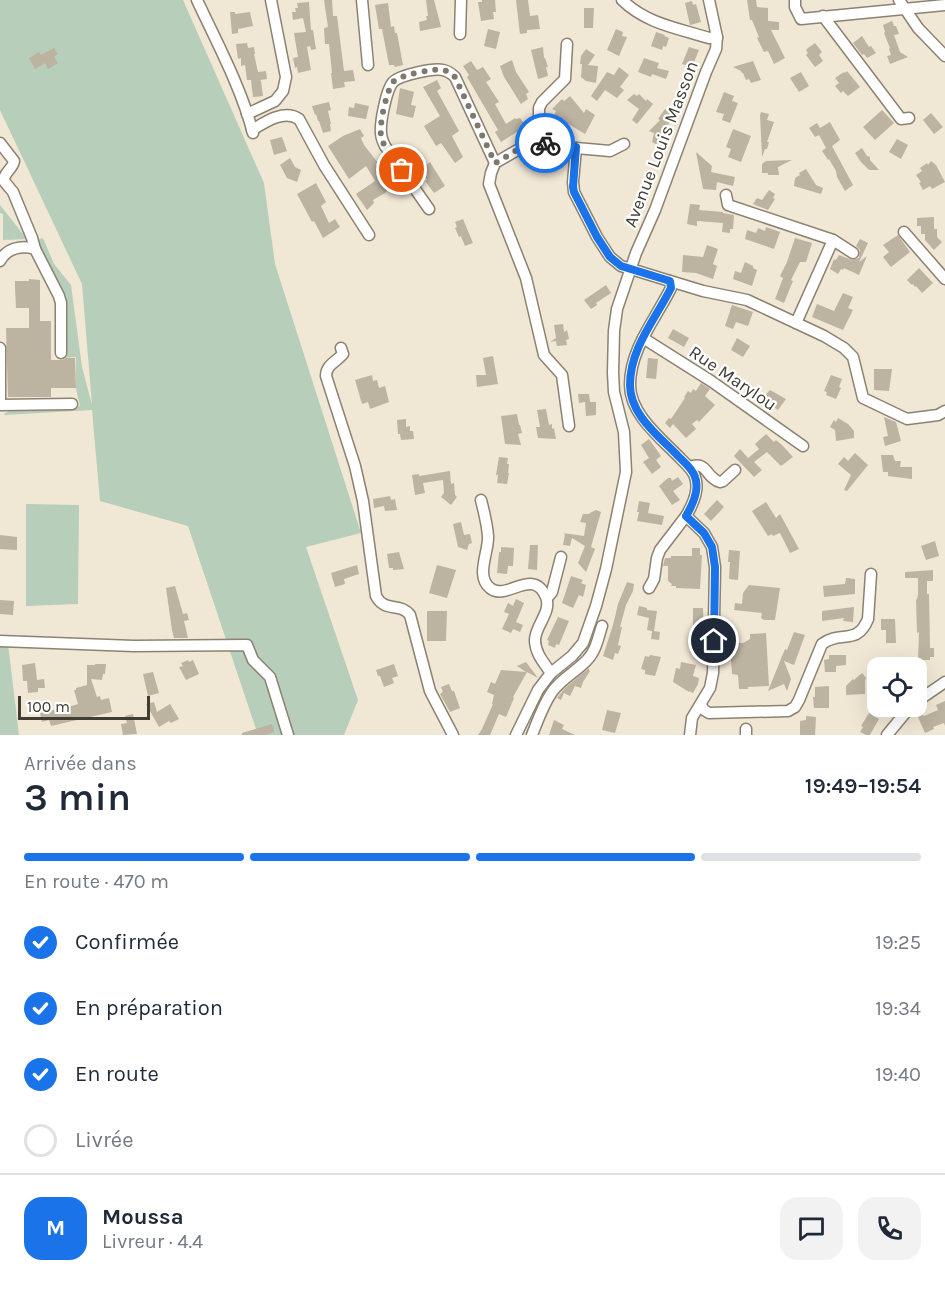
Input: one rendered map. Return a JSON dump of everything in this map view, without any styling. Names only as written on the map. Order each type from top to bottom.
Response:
[{"type":"street","points":[[197,0],[248,114],[252,131],[282,116],[299,119],[324,165],[369,235]]},
{"type":"street","points":[[248,114],[275,101],[283,91],[286,77],[271,0]]},
{"type":"street","points":[[362,0],[368,65]]},
{"type":"street","points":[[460,34],[461,0]]},
{"type":"street","points":[[622,0],[637,13],[651,20],[709,38],[717,37]]},
{"type":"street","name":"Avenue Louis Masson","points":[[516,735],[538,690],[551,673],[572,656],[583,643],[601,587],[626,472],[624,432],[614,392],[613,354],[617,309],[630,268],[716,49],[717,37],[709,0]]},
{"type":"street","points":[[795,0],[795,7],[801,19],[902,4],[945,5]]},
{"type":"street","points":[[902,4],[918,28],[945,56]]},
{"type":"street","points":[[823,16],[901,119],[909,118]]},
{"type":"street","points":[[539,142],[539,108],[565,79],[567,44]]},
{"type":"street","points":[[429,210],[385,146],[382,138],[380,130],[388,94],[395,80],[433,70],[444,70],[455,77],[495,163]]},
{"type":"street","points":[[569,426],[562,375],[544,355],[526,278],[489,184],[491,173],[495,163],[526,145],[539,142],[610,151],[624,144]]},
{"type":"street","points":[[0,143],[14,161],[4,175],[4,181],[13,192],[32,238],[34,249],[60,296],[61,353]]},
{"type":"street","points":[[576,147],[573,187],[576,198],[610,257],[621,266],[703,291],[747,300],[824,336],[844,348],[853,357],[862,398],[907,419],[938,415],[945,411]]},
{"type":"street","points":[[726,195],[728,205],[833,240],[853,253]]},
{"type":"street","points":[[904,232],[945,279]]},
{"type":"street","points":[[796,323],[833,240]]},
{"type":"street","points":[[0,261],[14,249],[24,247],[34,249]]},
{"type":"street","points":[[649,588],[654,579],[660,550],[686,516],[696,494],[696,478],[689,467],[642,418],[631,396],[634,357],[671,288],[670,281]]},
{"type":"street","name":"Rue Marylou","points":[[643,338],[711,381],[803,446]]},
{"type":"street","points":[[0,348],[0,405],[72,404]]},
{"type":"street","points":[[341,348],[343,354],[329,366],[326,376],[356,466],[365,512],[376,596],[379,602],[386,607],[406,610],[410,615],[430,691],[453,735]]},
{"type":"street","points":[[689,467],[702,466],[714,480],[720,482],[735,470]]},
{"type":"street","points":[[481,500],[487,522],[488,539],[484,582],[490,589],[497,592],[521,585],[532,584],[539,587],[547,598],[547,608],[536,632],[535,642],[538,654],[551,673]]},
{"type":"street","points":[[686,516],[704,533],[712,547],[715,567],[713,674],[710,688],[692,718],[690,735]]},
{"type":"street","points":[[547,598],[552,592],[561,557]]},
{"type":"street","points":[[700,705],[710,713],[789,711],[795,707],[822,644],[829,638],[855,635],[865,626],[868,619],[871,574]]},
{"type":"street","points":[[532,735],[552,692],[564,678],[592,654],[602,626]]},
{"type":"street","points":[[0,641],[134,646],[247,645],[253,660],[270,677],[288,735]]},
{"type":"street","points":[[927,694],[945,682]]},
{"type":"street","points":[[887,735],[902,717]]},
{"type":"green space","points":[[0,0],[183,0],[264,183],[275,264],[361,533],[306,547],[358,700],[344,735],[258,735],[188,526],[100,501],[92,410],[4,415],[9,411],[54,410],[80,406],[76,389],[76,357],[64,358],[64,308],[40,243],[36,240],[43,238],[54,264],[71,285],[82,367],[92,405],[82,284],[0,110]]},
{"type":"green space","points":[[0,205],[27,239],[3,240],[3,214],[0,213]]},
{"type":"green space","points":[[26,504],[79,505],[78,604],[26,606]]},
{"type":"green space","points":[[0,644],[8,644],[19,735],[0,735]]},
{"type":"building","points":[[324,0],[332,0],[333,16],[337,16],[344,71],[353,70],[355,81],[344,82],[345,87],[333,89],[329,44],[325,44],[324,28],[328,27]]},
{"type":"building","points":[[426,0],[434,0],[441,27],[420,31],[419,22],[427,20],[426,16],[428,16]]},
{"type":"building","points":[[495,0],[494,19],[481,21],[478,2]]},
{"type":"building","points":[[516,0],[528,0],[530,16],[538,15],[540,29],[527,30],[527,33],[520,34]]},
{"type":"building","points":[[747,0],[756,0],[757,7],[768,8],[768,21],[779,22],[779,30],[771,30],[785,58],[774,64],[768,51],[764,52],[757,38],[759,37],[750,20]]},
{"type":"building","points":[[692,1],[693,5],[696,4],[701,22],[690,25],[685,3]]},
{"type":"building","points":[[309,2],[311,30],[313,30],[316,49],[311,50],[310,46],[307,47],[311,70],[298,73],[293,58],[298,57],[294,33],[306,32],[303,18],[293,20],[292,12],[296,12],[297,3]]},
{"type":"building","points":[[388,3],[391,27],[394,26],[395,33],[397,33],[403,65],[395,67],[389,65],[375,5]]},
{"type":"building","points":[[584,8],[594,8],[593,28],[584,28]]},
{"type":"building","points":[[230,12],[235,12],[235,14],[250,12],[253,26],[238,29],[238,33],[232,34]]},
{"type":"building","points":[[892,21],[899,34],[894,35],[900,52],[908,57],[890,64],[887,56],[891,55],[890,48],[883,25]]},
{"type":"building","points":[[488,29],[500,32],[496,49],[484,46]]},
{"type":"building","points":[[616,29],[623,32],[622,36],[627,37],[619,56],[607,50]]},
{"type":"building","points":[[656,32],[669,38],[666,47],[663,46],[662,50],[651,46]]},
{"type":"building","points":[[862,36],[876,53],[867,58],[853,43]]},
{"type":"building","points":[[247,43],[248,48],[254,47],[258,72],[266,71],[267,79],[260,80],[263,96],[253,97],[251,80],[247,80],[245,65],[241,66],[241,58],[238,59],[236,44]]},
{"type":"building","points":[[815,43],[822,52],[819,55],[823,61],[815,67],[806,55],[808,53],[806,50]]},
{"type":"building","points":[[543,47],[548,76],[538,79],[531,50]]},
{"type":"building","points":[[689,47],[699,50],[692,67],[682,64]]},
{"type":"building","points":[[54,48],[58,54],[54,57],[58,63],[48,69],[45,63],[35,69],[29,58],[39,52],[41,55]]},
{"type":"building","points":[[586,49],[595,55],[588,65],[598,66],[596,83],[586,81],[581,77],[581,56]]},
{"type":"building","points":[[644,58],[659,63],[657,68],[669,71],[666,79],[638,72]]},
{"type":"building","points":[[512,60],[516,72],[529,92],[526,94],[528,99],[521,104],[504,77],[500,66]]},
{"type":"building","points":[[471,61],[477,70],[483,67],[491,79],[486,82],[499,102],[495,104],[506,124],[515,118],[520,118],[526,126],[501,142],[495,132],[498,130],[467,77],[469,75],[463,66]]},
{"type":"building","points":[[753,61],[761,80],[751,83],[749,79],[746,80],[741,71],[733,67]]},
{"type":"building","points":[[619,67],[629,75],[620,87],[624,90],[617,98],[605,90],[597,101],[591,96],[607,72],[614,75]]},
{"type":"building","points":[[847,71],[860,87],[848,96],[843,91],[841,93],[835,86],[839,83],[835,78]]},
{"type":"building","points":[[801,72],[809,86],[799,92],[790,78]]},
{"type":"building","points":[[437,80],[441,88],[437,91],[459,131],[452,136],[463,157],[455,163],[441,143],[436,146],[424,126],[440,116],[423,87]]},
{"type":"building","points":[[400,88],[414,92],[411,105],[416,106],[413,118],[396,114]]},
{"type":"building","points":[[724,92],[734,96],[732,101],[738,103],[730,123],[722,120],[724,114],[716,112]]},
{"type":"building","points":[[634,94],[637,96],[639,94],[653,104],[637,124],[632,120],[639,109],[627,100]]},
{"type":"building","points":[[570,96],[584,113],[586,109],[595,115],[585,134],[565,122],[560,130],[551,125],[556,111],[552,109],[562,99],[564,101]]},
{"type":"building","points":[[329,102],[331,131],[323,133],[312,106]]},
{"type":"building","points":[[355,103],[369,106],[366,119],[348,116],[349,107],[354,108]]},
{"type":"building","points":[[665,109],[675,116],[662,132],[666,134],[661,147],[652,142],[654,133],[649,131],[660,120],[658,119]]},
{"type":"building","points":[[882,110],[894,123],[875,140],[863,127]]},
{"type":"building","points":[[761,112],[769,114],[767,120],[774,122],[767,149],[762,157],[760,115]]},
{"type":"building","points":[[931,113],[943,127],[934,134],[923,120]]},
{"type":"building","points":[[830,122],[840,140],[832,146],[853,185],[845,191],[836,171],[822,151],[826,148],[819,135],[815,137],[809,128],[817,123],[820,128]]},
{"type":"building","points":[[360,129],[364,136],[361,138],[364,145],[379,164],[376,165],[393,185],[373,200],[374,203],[367,210],[356,194],[375,181],[374,179],[366,166],[349,179],[328,146]]},
{"type":"building","points":[[733,129],[751,136],[741,162],[728,157],[731,149],[726,147]]},
{"type":"building","points":[[282,137],[287,151],[274,155],[270,140]]},
{"type":"building","points":[[897,139],[908,145],[901,159],[889,152]]},
{"type":"building","points":[[862,148],[879,170],[869,170],[861,162],[855,153]]},
{"type":"building","points":[[696,152],[712,166],[711,172],[735,177],[733,186],[717,182],[716,190],[703,189]]},
{"type":"building","points":[[290,158],[295,167],[301,170],[297,182],[287,178],[280,165]]},
{"type":"building","points":[[792,160],[778,167],[779,175],[762,173],[762,164],[766,161]]},
{"type":"building","points":[[931,161],[936,165],[945,182],[932,189],[930,186],[923,190],[916,175],[922,171],[920,168]]},
{"type":"building","points":[[430,162],[445,186],[434,193],[420,169]]},
{"type":"building","points":[[806,169],[816,185],[823,188],[821,194],[794,186],[795,178]]},
{"type":"building","points":[[316,183],[326,202],[321,206],[329,223],[335,219],[340,227],[323,238],[297,194]]},
{"type":"building","points":[[769,190],[775,194],[773,198],[775,199],[768,210],[753,204],[757,198],[762,200]]},
{"type":"building","points":[[690,204],[700,205],[699,210],[734,215],[733,229],[730,229],[730,233],[722,232],[723,223],[697,221],[697,226],[687,224]]},
{"type":"building","points":[[934,217],[934,229],[937,229],[937,237],[942,242],[934,250],[925,240],[925,234],[921,234],[921,226],[917,226],[917,218]]},
{"type":"building","points":[[463,219],[473,243],[465,246],[455,228],[457,227],[455,222]]},
{"type":"building","points":[[766,227],[780,232],[774,249],[745,239],[747,230],[756,233],[758,228],[765,231]]},
{"type":"building","points":[[898,235],[910,252],[891,267],[883,257],[889,252],[883,245]]},
{"type":"building","points":[[795,238],[812,243],[806,262],[800,262],[791,280],[793,281],[784,303],[775,299],[783,278],[780,276]]},
{"type":"building","points":[[860,239],[868,243],[859,262],[867,256],[859,275],[844,268],[838,274],[830,269],[834,259],[836,260],[839,255],[852,260],[859,258],[860,250],[856,246]]},
{"type":"building","points":[[707,245],[718,249],[713,264],[717,266],[713,279],[696,273],[682,272],[683,255],[703,257]]},
{"type":"building","points":[[745,262],[757,270],[752,286],[733,279],[735,271],[741,273]]},
{"type":"building","points":[[919,268],[933,283],[922,293],[907,280]]},
{"type":"building","points":[[29,279],[40,280],[40,321],[51,321],[51,360],[75,358],[76,388],[51,388],[51,397],[8,397],[6,328],[29,328],[29,308],[16,308],[15,281],[29,281]]},
{"type":"building","points":[[606,285],[611,293],[591,309],[584,300]]},
{"type":"building","points":[[843,293],[853,297],[848,308],[853,310],[843,330],[812,317],[817,304],[834,311]]},
{"type":"building","points":[[732,305],[753,312],[748,326],[736,322],[733,329],[725,326]]},
{"type":"building","points":[[563,324],[564,332],[567,330],[569,339],[566,340],[567,345],[557,346],[556,341],[550,342],[556,338],[554,325]]},
{"type":"building","points":[[673,329],[689,338],[684,347],[668,338]]},
{"type":"building","points":[[737,338],[750,346],[743,357],[731,350]]},
{"type":"building","points":[[493,356],[498,384],[477,387],[476,375],[486,375],[483,358]]},
{"type":"building","points":[[648,358],[658,359],[656,379],[646,378]]},
{"type":"building","points":[[874,369],[892,369],[889,391],[874,390]]},
{"type":"building","points":[[372,375],[373,381],[377,380],[379,388],[385,386],[389,402],[370,409],[368,402],[362,404],[355,380]]},
{"type":"building","points":[[831,375],[842,379],[836,399],[826,395],[827,392],[824,391]]},
{"type":"building","points":[[701,383],[710,389],[705,396],[715,405],[699,422],[697,420],[692,424],[696,429],[686,438],[673,424],[670,428],[665,423],[669,418],[671,419],[688,391],[691,393],[693,389],[696,391]]},
{"type":"building","points":[[770,390],[786,399],[778,410],[762,399]]},
{"type":"building","points":[[578,394],[589,394],[590,402],[596,402],[596,415],[586,416],[585,402],[579,403]]},
{"type":"building","points":[[546,409],[549,425],[552,424],[552,429],[554,428],[556,439],[538,438],[536,427],[540,427],[537,410]]},
{"type":"building","points":[[517,414],[522,433],[518,434],[521,445],[505,444],[501,416]]},
{"type":"building","points":[[884,417],[896,422],[901,441],[885,446],[883,437],[888,436]]},
{"type":"building","points":[[838,418],[854,431],[854,438],[836,441],[835,430],[830,427]]},
{"type":"building","points":[[406,419],[406,427],[410,426],[414,439],[401,440],[397,420]]},
{"type":"building","points":[[766,434],[774,442],[776,440],[781,444],[793,457],[781,466],[767,452],[754,462],[762,470],[754,477],[734,456],[740,449],[748,458],[759,449],[755,444]]},
{"type":"building","points":[[649,439],[661,456],[656,460],[661,467],[652,474],[643,462],[649,458],[641,445]]},
{"type":"building","points":[[855,453],[868,465],[847,491],[844,490],[851,475],[838,464],[844,457],[848,461]]},
{"type":"building","points":[[881,455],[893,455],[895,461],[901,461],[900,467],[912,467],[912,479],[888,476],[888,472],[883,472]]},
{"type":"building","points":[[499,457],[508,458],[507,484],[497,483]]},
{"type":"building","points":[[450,471],[451,484],[454,483],[457,497],[451,505],[441,497],[444,493],[443,480],[423,483],[425,493],[415,495],[412,475]]},
{"type":"building","points":[[678,477],[683,484],[673,491],[680,500],[672,505],[659,486],[668,478],[672,481]]},
{"type":"building","points":[[390,496],[391,500],[395,499],[397,510],[385,511],[384,506],[374,508],[373,499]]},
{"type":"building","points":[[717,500],[724,507],[711,521],[704,514]]},
{"type":"building","points":[[639,501],[650,503],[648,513],[664,516],[662,525],[637,521]]},
{"type":"building","points":[[766,502],[776,518],[780,514],[799,549],[790,553],[780,533],[768,536],[752,511]]},
{"type":"building","points":[[596,510],[601,512],[591,547],[595,549],[586,572],[578,563],[585,546],[572,538],[570,546],[563,545],[565,534],[563,533],[584,536],[586,523],[580,522],[583,514]]},
{"type":"building","points":[[461,522],[464,535],[470,534],[472,543],[469,544],[467,550],[458,547],[453,524]]},
{"type":"building","points":[[0,535],[17,537],[17,550],[0,549]]},
{"type":"building","points":[[935,541],[939,556],[926,560],[921,546]]},
{"type":"building","points":[[530,545],[538,545],[537,570],[528,569]]},
{"type":"building","points":[[501,547],[514,548],[513,566],[508,566],[507,574],[497,573]]},
{"type":"building","points":[[692,548],[700,548],[700,555],[702,555],[700,589],[671,586],[672,584],[668,581],[668,566],[663,566],[665,558],[692,556]]},
{"type":"building","points":[[729,550],[740,551],[738,580],[729,579]]},
{"type":"building","points":[[399,552],[404,569],[393,570],[389,568],[387,554]]},
{"type":"building","points":[[357,565],[359,574],[344,579],[345,584],[335,587],[331,573]]},
{"type":"building","points":[[437,565],[456,570],[447,598],[429,593]]},
{"type":"building","points":[[933,570],[933,581],[927,581],[930,648],[934,648],[934,657],[930,657],[930,660],[927,660],[927,657],[918,657],[919,632],[917,633],[916,600],[918,578],[905,578],[905,572]]},
{"type":"building","points":[[571,576],[583,580],[581,583],[586,585],[583,597],[579,595],[573,608],[562,603]]},
{"type":"building","points":[[846,578],[855,579],[855,594],[824,597],[823,586],[845,584]]},
{"type":"building","points":[[627,582],[634,584],[633,591],[626,605],[620,627],[622,627],[618,645],[621,646],[613,660],[603,656]]},
{"type":"building","points":[[749,585],[780,588],[775,620],[764,620],[761,618],[762,613],[734,610],[735,603],[742,604],[743,593]]},
{"type":"building","points":[[175,586],[183,614],[187,613],[189,620],[184,621],[188,638],[174,638],[172,630],[166,588]]},
{"type":"building","points":[[516,599],[524,603],[516,622],[523,625],[520,632],[513,629],[511,633],[502,629],[509,614],[504,612],[508,603],[513,606]]},
{"type":"building","points":[[0,600],[14,601],[13,615],[0,614]]},
{"type":"building","points":[[639,606],[657,611],[654,631],[660,632],[659,640],[651,639],[652,631],[647,630],[649,618],[637,615]]},
{"type":"building","points":[[854,607],[853,622],[843,621],[844,618],[822,621],[822,611]]},
{"type":"building","points":[[693,608],[703,608],[704,642],[693,643]]},
{"type":"building","points":[[427,611],[447,611],[446,641],[427,641]]},
{"type":"building","points":[[558,617],[569,621],[559,645],[556,644],[555,648],[548,645],[547,640]]},
{"type":"building","points":[[881,619],[895,619],[896,643],[886,643],[886,630],[881,630]]},
{"type":"building","points":[[794,632],[805,635],[794,665],[784,661],[791,679],[787,691],[784,684],[768,691],[785,649],[787,650]]},
{"type":"building","points":[[766,633],[769,686],[739,689],[738,675],[732,674],[730,643],[743,643],[750,639],[750,634]]},
{"type":"building","points":[[829,655],[846,655],[846,665],[836,666],[836,672],[825,672],[824,660],[829,659]]},
{"type":"building","points":[[645,656],[661,657],[655,676],[645,674],[645,670],[641,669]]},
{"type":"building","points":[[188,660],[189,662],[193,660],[199,674],[186,680],[179,667],[183,666],[181,663]]},
{"type":"building","points":[[526,662],[538,678],[527,672],[513,697],[506,717],[499,714],[490,735],[478,735],[493,704],[494,695],[487,692],[491,682],[495,684],[501,670],[526,672],[517,666]]},
{"type":"building","points":[[681,662],[696,665],[693,676],[699,678],[693,693],[673,682],[676,668],[680,669]]},
{"type":"building","points":[[35,663],[37,680],[44,679],[45,688],[38,688],[38,692],[28,693],[27,681],[23,681],[22,665]]},
{"type":"building","points":[[106,664],[102,680],[91,679],[97,697],[100,696],[101,700],[109,698],[112,712],[51,726],[49,720],[42,722],[40,713],[58,709],[64,704],[68,707],[78,704],[74,690],[87,685],[87,665]]},
{"type":"building","points":[[394,664],[398,676],[392,678],[394,683],[384,687],[376,670]]},
{"type":"building","points":[[589,668],[590,671],[581,688],[575,686],[570,696],[564,693],[561,700],[557,698],[565,688]]},
{"type":"building","points":[[153,672],[159,693],[148,696],[143,674]]},
{"type":"building","points":[[862,673],[866,678],[865,694],[846,695],[846,686]]},
{"type":"building","points":[[449,684],[460,708],[450,712],[440,694],[443,692],[441,687]]},
{"type":"building","points":[[829,686],[829,708],[814,708],[815,687]]},
{"type":"building","points":[[945,701],[945,726],[944,723],[925,733],[918,717],[927,717],[927,715],[938,710],[936,705]]},
{"type":"building","points":[[154,702],[157,712],[170,704],[179,719],[171,723],[169,721],[159,727],[146,704]]},
{"type":"building","points":[[607,710],[621,713],[615,733],[602,730]]},
{"type":"building","points":[[133,714],[137,734],[123,735],[121,724],[127,723],[125,716]]},
{"type":"building","points":[[806,716],[816,717],[815,735],[800,735],[800,721],[806,720]]},
{"type":"building","points":[[867,716],[879,719],[870,735],[860,732],[863,727],[861,726]]},
{"type":"building","points":[[554,720],[564,725],[562,729],[575,735],[549,735]]},
{"type":"building","points":[[272,724],[274,732],[265,735],[242,735],[242,733]]},
{"type":"way so far","points":[[402,170],[383,142],[380,130],[390,87],[399,78],[433,70],[444,70],[455,77],[495,163],[526,145],[535,142],[545,143]]},
{"type":"route","points":[[545,143],[576,147],[574,192],[610,257],[621,266],[670,281],[671,288],[634,357],[631,396],[642,418],[689,467],[696,478],[696,494],[686,516],[704,533],[712,547],[715,567],[714,641]]}]
